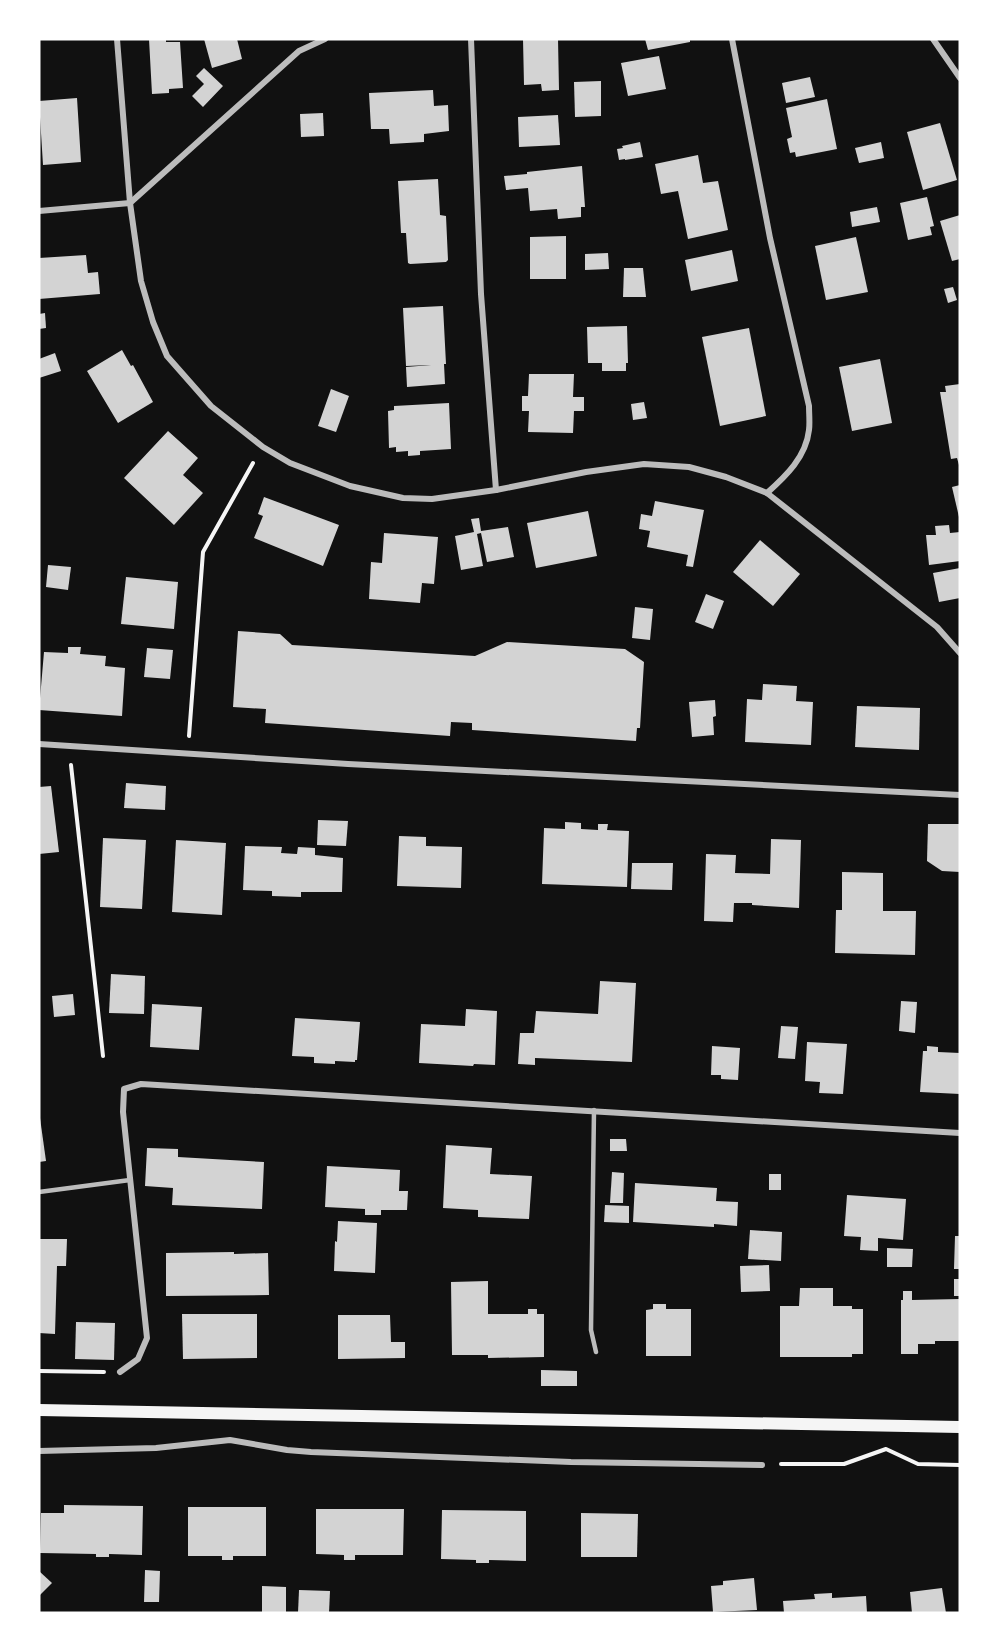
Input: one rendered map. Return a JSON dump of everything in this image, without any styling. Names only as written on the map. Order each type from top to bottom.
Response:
[{"type":"main road","points":[[39,1410],[960,1427]]},
{"type":"street","points":[[117,39],[130,204],[141,281],[153,322],[167,356],[211,406],[262,447],[290,463],[350,486],[403,498],[432,499],[644,464],[689,467],[726,477],[767,493],[937,627],[960,653]]},
{"type":"street","points":[[39,211],[130,204],[299,51],[325,39]]},
{"type":"street","points":[[471,39],[481,294],[495,490]]},
{"type":"street","points":[[732,39],[770,238],[809,406],[809,432],[799,459],[784,478],[767,493]]},
{"type":"street","points":[[933,39],[960,78]]},
{"type":"street","points":[[39,744],[187,754],[960,795]]},
{"type":"street","points":[[120,1372],[138,1359],[147,1338],[123,1112],[124,1089],[141,1084],[428,1103],[594,1110],[960,1133]]},
{"type":"street","points":[[39,1450],[156,1448],[230,1440],[311,1452],[571,1462],[762,1465]]},
{"type":"lane","points":[[594,1110],[591,1330],[596,1352]]},
{"type":"lane","points":[[39,1192],[130,1180]]},
{"type":"path","points":[[187,754],[203,552],[262,447]]},
{"type":"path","points":[[69,746],[103,1056]]},
{"type":"path","points":[[39,1371],[120,1372]]},
{"type":"path","points":[[762,1465],[844,1464],[886,1449],[918,1464],[960,1465]]},
{"type":"building","points":[[149,39],[180,42],[183,88],[169,89],[169,93],[152,94]]},
{"type":"building","points":[[204,39],[237,39],[242,59],[212,68]]},
{"type":"building","points":[[523,39],[558,39],[559,90],[542,91],[541,84],[524,85]]},
{"type":"building","points":[[645,39],[690,39],[690,42],[648,50]]},
{"type":"building","points":[[659,56],[666,89],[628,96],[621,63]]},
{"type":"building","points":[[204,68],[223,86],[203,107],[192,96],[204,84],[196,76]]},
{"type":"building","points":[[810,77],[815,97],[786,103],[782,83]]},
{"type":"building","points":[[601,81],[601,116],[575,117],[574,82]]},
{"type":"building","points":[[433,90],[434,106],[448,105],[449,131],[424,134],[424,142],[390,144],[389,129],[371,129],[369,93]]},
{"type":"building","points":[[77,98],[81,162],[43,165],[39,101]]},
{"type":"building","points":[[827,99],[837,149],[796,157],[795,152],[790,153],[787,139],[792,137],[786,108]]},
{"type":"building","points":[[323,113],[324,136],[301,137],[300,114]]},
{"type":"building","points":[[558,115],[560,145],[519,147],[518,117]]},
{"type":"building","points":[[940,123],[957,180],[923,190],[907,132]]},
{"type":"building","points":[[640,142],[643,157],[619,160],[617,149]]},
{"type":"building","points":[[881,142],[884,158],[859,163],[855,148]]},
{"type":"building","points":[[698,155],[703,183],[718,181],[728,230],[688,239],[678,191],[661,194],[655,164]]},
{"type":"building","points":[[582,166],[585,207],[581,207],[581,217],[558,219],[557,209],[530,211],[528,188],[506,190],[504,176]]},
{"type":"building","points":[[438,179],[440,215],[446,216],[448,260],[410,264],[408,263],[406,233],[401,233],[398,181]]},
{"type":"building","points":[[927,197],[934,226],[930,227],[932,235],[908,240],[900,203]]},
{"type":"building","points":[[877,207],[880,222],[852,227],[850,212]]},
{"type":"building","points":[[960,215],[960,259],[952,261],[940,221]]},
{"type":"building","points":[[566,236],[566,279],[530,279],[530,237]]},
{"type":"building","points":[[856,237],[868,292],[826,300],[815,246]]},
{"type":"building","points":[[732,250],[738,281],[691,291],[685,260]]},
{"type":"building","points":[[608,253],[609,269],[585,270],[585,254]]},
{"type":"building","points":[[86,255],[88,273],[98,272],[100,294],[39,299],[39,258]]},
{"type":"building","points":[[624,268],[643,268],[646,297],[623,297]]},
{"type":"building","points":[[953,287],[957,300],[948,303],[944,289]]},
{"type":"building","points":[[443,306],[445,384],[407,387],[406,367],[431,365],[406,366],[403,308]]},
{"type":"building","points":[[45,313],[46,328],[39,329],[39,314]]},
{"type":"building","points":[[627,326],[628,363],[626,363],[626,371],[602,371],[602,363],[588,363],[587,327]]},
{"type":"building","points":[[749,328],[766,416],[720,426],[702,337]]},
{"type":"building","points":[[122,350],[153,402],[118,423],[87,371]]},
{"type":"building","points":[[55,353],[61,371],[39,378],[39,359]]},
{"type":"building","points":[[880,359],[892,423],[852,431],[839,367]]},
{"type":"building","points":[[529,374],[574,374],[573,397],[584,397],[584,411],[574,411],[573,433],[528,432],[529,411],[522,411],[522,396],[528,396]]},
{"type":"building","points":[[960,384],[959,465],[957,458],[951,459],[940,392],[946,392],[945,386]]},
{"type":"building","points":[[331,389],[349,396],[336,432],[318,426]]},
{"type":"building","points":[[644,402],[647,418],[633,420],[631,404]]},
{"type":"building","points":[[449,403],[451,449],[420,451],[420,455],[408,456],[408,451],[396,452],[396,447],[389,448],[388,411],[394,410],[394,406]]},
{"type":"building","points":[[168,431],[198,458],[183,475],[203,493],[174,525],[124,478]]},
{"type":"building","points":[[960,485],[960,516],[959,517],[952,487]]},
{"type":"building","points":[[264,497],[339,525],[323,566],[254,538],[263,516],[258,514]]},
{"type":"building","points":[[655,501],[704,510],[693,567],[686,566],[688,555],[647,547],[650,531],[639,529],[641,514],[652,516]]},
{"type":"building","points":[[588,511],[597,556],[536,568],[527,523]]},
{"type":"building","points":[[479,518],[481,531],[508,527],[514,557],[487,562],[481,533],[477,534],[483,566],[461,570],[455,536],[474,532],[471,519]]},
{"type":"building","points":[[949,525],[950,533],[960,532],[960,561],[929,565],[926,535],[936,535],[935,526]]},
{"type":"building","points":[[384,533],[438,537],[434,584],[422,583],[420,603],[369,599],[371,562],[382,563]]},
{"type":"building","points":[[760,540],[800,574],[773,606],[733,572]]},
{"type":"building","points":[[48,565],[71,567],[68,590],[46,587]]},
{"type":"building","points":[[960,568],[960,598],[939,602],[933,573]]},
{"type":"building","points":[[126,577],[178,582],[174,629],[121,624]]},
{"type":"building","points":[[706,594],[724,601],[713,629],[695,622]]},
{"type":"building","points":[[635,607],[653,609],[650,640],[632,638]]},
{"type":"building","points":[[238,631],[280,634],[292,645],[475,656],[507,642],[625,649],[644,662],[640,728],[637,728],[636,741],[472,730],[472,723],[451,722],[450,736],[265,723],[266,709],[233,707]]},
{"type":"building","points":[[68,647],[81,647],[80,654],[106,656],[105,666],[125,668],[122,716],[39,710],[44,652],[68,653]]},
{"type":"building","points":[[147,648],[173,650],[170,679],[144,677]]},
{"type":"building","points":[[763,684],[797,686],[796,701],[813,702],[811,745],[745,742],[747,699],[762,700]]},
{"type":"building","points":[[715,700],[714,735],[692,737],[689,702]]},
{"type":"building","points":[[857,706],[920,708],[919,750],[855,747]]},
{"type":"building","points":[[126,783],[166,786],[165,810],[124,808]]},
{"type":"building","points":[[51,786],[59,852],[39,854],[39,787]]},
{"type":"building","points":[[318,820],[348,821],[346,846],[317,845]]},
{"type":"building","points":[[565,822],[581,823],[581,829],[598,830],[598,824],[608,824],[607,830],[629,831],[627,887],[542,884],[544,828],[565,829]]},
{"type":"building","points":[[928,824],[960,824],[960,872],[942,871],[927,861]]},
{"type":"building","points":[[399,836],[426,837],[426,846],[462,847],[461,888],[397,886]]},
{"type":"building","points":[[103,838],[146,840],[142,909],[100,907]]},
{"type":"building","points":[[771,839],[801,840],[799,908],[734,903],[733,922],[704,921],[706,854],[736,855],[735,873],[770,874]]},
{"type":"building","points":[[176,840],[226,843],[222,915],[172,912]]},
{"type":"building","points":[[245,846],[282,847],[281,853],[297,854],[298,847],[315,848],[315,855],[343,858],[342,892],[301,892],[301,897],[272,896],[272,891],[243,890]]},
{"type":"building","points":[[632,863],[673,863],[672,890],[631,889]]},
{"type":"building","points":[[842,872],[883,873],[883,911],[916,911],[915,955],[835,953],[836,910],[842,910]]},
{"type":"building","points":[[111,974],[145,976],[144,1014],[109,1013]]},
{"type":"building","points":[[600,981],[636,983],[632,1062],[535,1058],[535,1065],[518,1064],[520,1033],[534,1033],[536,1011],[598,1014]]},
{"type":"building","points":[[73,994],[75,1015],[54,1017],[52,996]]},
{"type":"building","points":[[901,1001],[917,1002],[915,1033],[899,1031]]},
{"type":"building","points":[[152,1004],[202,1007],[199,1050],[150,1047]]},
{"type":"building","points":[[466,1009],[497,1011],[495,1065],[419,1063],[421,1024],[465,1026]]},
{"type":"building","points":[[295,1018],[360,1022],[357,1060],[355,1062],[335,1061],[335,1064],[314,1063],[314,1057],[292,1056]]},
{"type":"building","points":[[781,1026],[798,1027],[795,1059],[778,1058]]},
{"type":"building","points":[[807,1042],[847,1044],[843,1094],[819,1093],[820,1082],[805,1081]]},
{"type":"building","points":[[712,1046],[740,1048],[738,1080],[721,1079],[721,1075],[711,1075]]},
{"type":"building","points":[[927,1046],[938,1047],[938,1052],[960,1053],[960,1094],[920,1092],[923,1051],[927,1051]]},
{"type":"building","points":[[39,1119],[46,1161],[39,1162]]},
{"type":"building","points":[[610,1139],[626,1139],[627,1151],[610,1151]]},
{"type":"building","points":[[446,1145],[492,1148],[490,1174],[532,1176],[529,1219],[478,1217],[478,1210],[443,1208]]},
{"type":"building","points":[[147,1148],[178,1149],[178,1157],[264,1162],[262,1209],[172,1205],[173,1188],[145,1186]]},
{"type":"building","points":[[327,1166],[400,1170],[399,1191],[408,1191],[407,1210],[381,1210],[381,1215],[365,1215],[365,1209],[325,1207]]},
{"type":"building","points":[[612,1172],[624,1173],[623,1203],[610,1203]]},
{"type":"building","points":[[769,1174],[781,1174],[781,1190],[769,1190]]},
{"type":"building","points":[[635,1183],[717,1188],[716,1201],[738,1202],[737,1226],[714,1224],[714,1227],[633,1222]]},
{"type":"building","points":[[847,1195],[906,1199],[903,1240],[878,1238],[878,1251],[860,1250],[861,1237],[844,1236]]},
{"type":"building","points":[[605,1205],[629,1206],[629,1223],[604,1222]]},
{"type":"building","points":[[338,1221],[377,1223],[375,1273],[334,1271]]},
{"type":"building","points":[[750,1230],[782,1232],[781,1261],[748,1259]]},
{"type":"building","points":[[955,1236],[960,1236],[960,1269],[954,1269]]},
{"type":"building","points":[[39,1239],[67,1239],[66,1266],[57,1266],[55,1334],[39,1333]]},
{"type":"building","points":[[887,1248],[913,1249],[912,1267],[887,1267]]},
{"type":"building","points":[[234,1252],[234,1254],[268,1253],[269,1295],[166,1296],[166,1253]]},
{"type":"building","points":[[769,1265],[770,1291],[741,1292],[740,1266]]},
{"type":"building","points":[[954,1279],[960,1279],[960,1296],[954,1296]]},
{"type":"building","points":[[488,1281],[488,1314],[528,1314],[528,1309],[537,1309],[537,1314],[544,1314],[544,1357],[488,1358],[488,1355],[452,1355],[451,1282]]},
{"type":"building","points":[[800,1288],[833,1288],[833,1306],[852,1306],[852,1309],[863,1309],[863,1354],[852,1354],[852,1357],[780,1357],[780,1306],[799,1306]]},
{"type":"building","points":[[903,1291],[912,1291],[912,1300],[960,1299],[960,1341],[918,1344],[918,1354],[901,1354]]},
{"type":"building","points":[[653,1304],[666,1304],[666,1309],[691,1309],[691,1356],[646,1356],[646,1310],[653,1309]]},
{"type":"building","points":[[182,1314],[257,1314],[257,1358],[183,1359]]},
{"type":"building","points":[[338,1315],[390,1315],[391,1342],[405,1342],[405,1358],[338,1359]]},
{"type":"building","points":[[76,1322],[115,1323],[114,1360],[75,1359]]},
{"type":"building","points":[[541,1370],[577,1371],[577,1386],[541,1386]]},
{"type":"building","points":[[64,1505],[143,1506],[142,1555],[109,1554],[109,1557],[96,1557],[96,1554],[40,1553],[41,1513],[64,1513]]},
{"type":"building","points":[[188,1507],[266,1507],[266,1556],[233,1556],[233,1560],[222,1560],[222,1556],[188,1556]]},
{"type":"building","points":[[316,1509],[404,1509],[403,1555],[355,1555],[355,1560],[344,1560],[344,1555],[316,1554]]},
{"type":"building","points":[[442,1510],[526,1511],[526,1561],[489,1560],[489,1563],[476,1563],[476,1560],[441,1559]]},
{"type":"building","points":[[581,1513],[638,1514],[637,1557],[581,1557]]},
{"type":"building","points":[[145,1570],[160,1571],[159,1602],[144,1602]]},
{"type":"building","points":[[39,1571],[52,1583],[39,1596]]},
{"type":"building","points":[[754,1578],[757,1610],[713,1612],[711,1586],[723,1585],[723,1581]]},
{"type":"building","points":[[262,1586],[286,1587],[286,1613],[262,1613]]},
{"type":"building","points":[[942,1588],[946,1613],[912,1613],[910,1592]]},
{"type":"building","points":[[299,1590],[330,1591],[329,1613],[298,1613]]},
{"type":"building","points":[[832,1593],[832,1598],[866,1596],[867,1613],[784,1613],[783,1601],[815,1599],[814,1594]]}]
